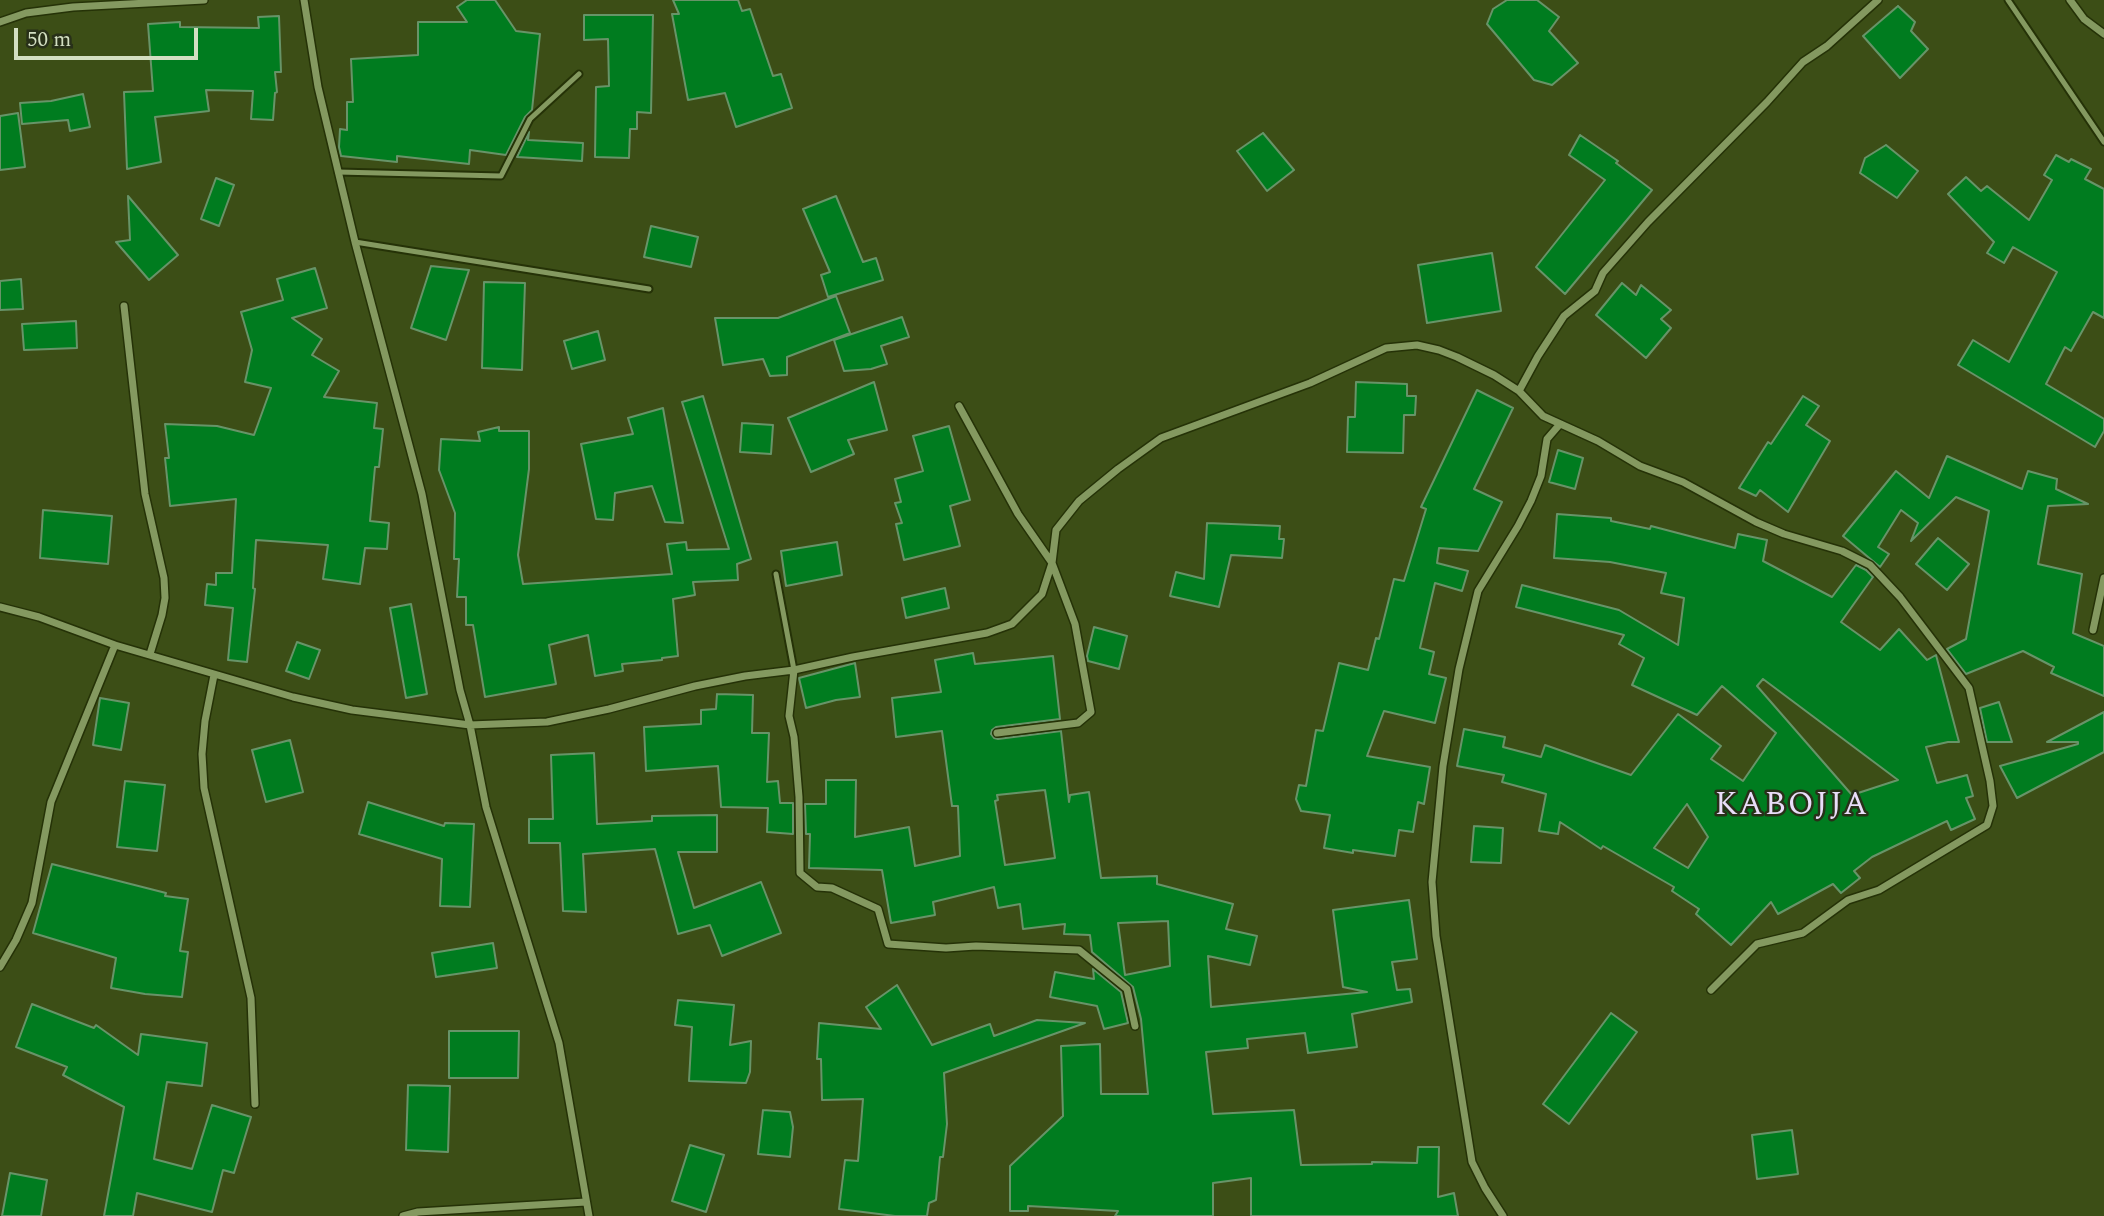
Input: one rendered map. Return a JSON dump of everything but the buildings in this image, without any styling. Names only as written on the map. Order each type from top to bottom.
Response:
[{"type":"street","points":[[0,22],[26,13],[61,9],[204,0]]},
{"type":"street","points":[[304,0],[318,87],[338,172],[422,495],[486,807],[559,1043],[589,1216]]},
{"type":"street","points":[[1520,391],[1538,356],[1564,316],[1595,291],[1603,273],[1648,222],[1803,62],[1827,46],[1878,0]]},
{"type":"street","points":[[2070,0],[2084,19],[2104,34]]},
{"type":"street","points":[[124,306],[145,494],[164,578],[162,615],[150,654]]},
{"type":"street","points":[[0,607],[40,617],[115,645],[214,675],[352,710],[470,724],[547,722],[695,686],[987,633],[1012,624],[1042,594],[1052,563],[1056,530],[1079,501],[1161,438],[1310,383],[1386,348],[1417,345],[1457,357],[1482,369],[1520,391],[1544,416],[1598,441],[1640,466],[1683,481],[1756,522],[1784,534],[1842,551],[1870,565],[1900,597],[1969,688],[1990,781],[1993,806],[1987,825],[1879,890],[1848,900],[1803,933],[1757,944],[1711,990]]},
{"type":"street","points":[[959,406],[1018,514],[1052,563],[1075,624],[1091,712],[1078,723],[997,733]]},
{"type":"street","points":[[1503,1216],[1472,1161],[1436,936],[1432,881],[1443,766],[1459,669],[1478,591],[1531,501],[1541,476],[1547,439],[1560,424]]},
{"type":"street","points":[[2093,630],[2104,578]]},
{"type":"street","points":[[0,967],[16,940],[32,903],[51,802],[115,645]]},
{"type":"street","points":[[794,670],[789,716],[794,737],[799,797],[800,873],[817,887],[832,888],[878,909],[888,944],[946,948],[976,946],[1079,950],[1127,989],[1135,1026]]},
{"type":"street","points":[[214,675],[202,754],[205,788],[251,998],[255,1104]]},
{"type":"street","points":[[403,1216],[418,1212],[586,1202]]},
{"type":"lane","points":[[2008,0],[2104,142]]},
{"type":"lane","points":[[338,172],[502,176],[530,119],[579,74]]},
{"type":"lane","points":[[355,242],[649,289]]},
{"type":"lane","points":[[776,574],[794,670]]},
{"type":"district","name":"KABOJJA","points":[[1792,808]]}]
